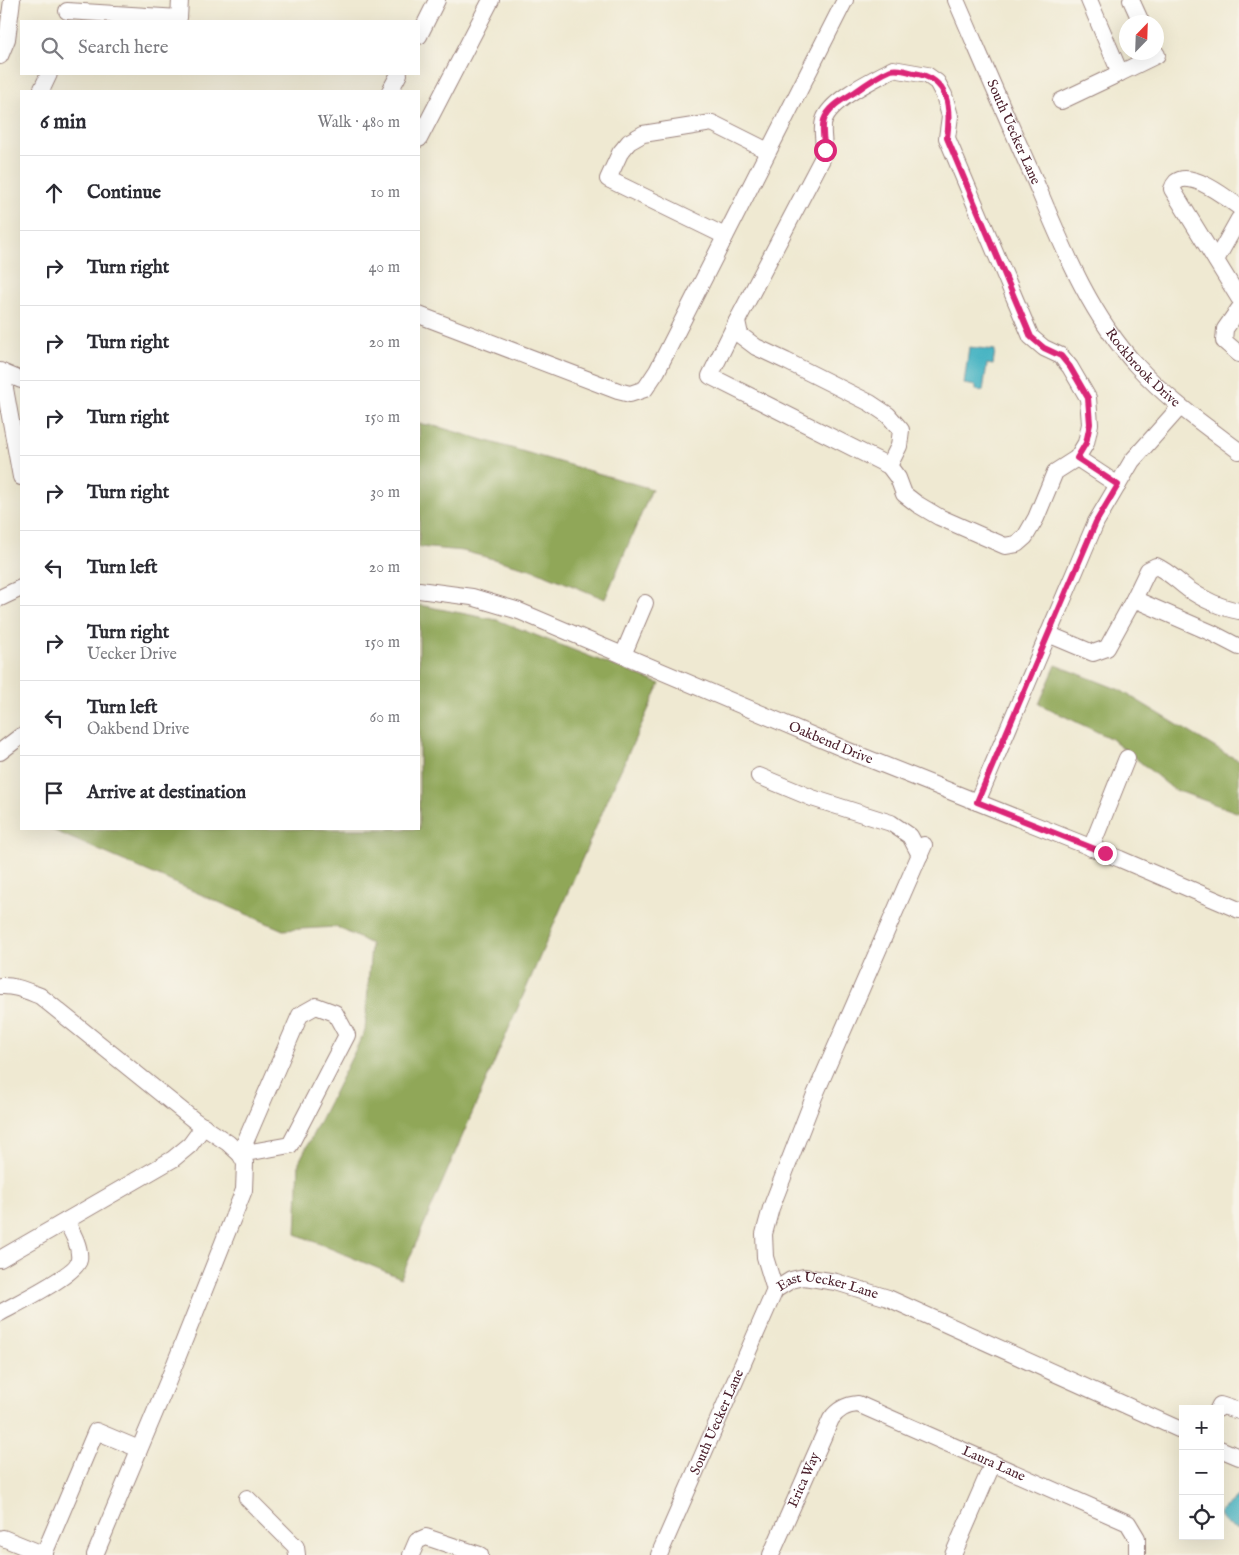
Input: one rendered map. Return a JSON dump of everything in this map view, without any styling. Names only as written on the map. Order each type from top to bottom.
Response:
[{"type":"street","points":[[0,56],[7,39],[12,0]]},
{"type":"street","points":[[67,11],[179,18],[180,0]]},
{"type":"street","points":[[420,137],[490,0]]},
{"type":"street","points":[[420,315],[618,391],[630,394],[645,389],[657,370],[726,236],[845,0]]},
{"type":"street","name":"South Uecker Lane","points":[[956,0],[1071,264]]},
{"type":"street","points":[[1089,0],[1120,73]]},
{"type":"street","points":[[1131,0],[1138,15]]},
{"type":"street","points":[[420,33],[432,2]]},
{"type":"street","points":[[1061,101],[1147,60]]},
{"type":"street","points":[[893,69],[927,75],[937,82],[944,95],[950,116],[947,138],[1031,337],[1044,348],[1061,356],[1070,367],[1088,398],[1090,424],[1086,443],[1077,458],[1054,472],[1036,518],[1025,536],[1017,544],[1005,546],[939,517],[916,504],[904,494],[898,478],[889,466],[710,376],[822,158],[825,150],[824,119],[836,103],[893,69]]},
{"type":"street","points":[[41,90],[49,75]]},
{"type":"street","points":[[391,90],[398,75]]},
{"type":"street","points":[[726,236],[608,179],[620,153],[629,142],[643,134],[712,123],[768,151]]},
{"type":"street","points":[[1239,207],[1208,186],[1192,180],[1183,179],[1176,182],[1172,188],[1239,298]]},
{"type":"street","points":[[1216,260],[1239,219]]},
{"type":"street","name":"Rockbrook Drive","points":[[1071,264],[1103,322],[1136,365],[1180,407],[1239,451]]},
{"type":"street","points":[[1239,309],[1225,329],[1224,341],[1239,354]]},
{"type":"street","points":[[737,321],[740,334],[756,348],[786,360],[863,399],[888,415],[900,430],[900,446],[889,466]]},
{"type":"street","points":[[1,372],[20,380]]},
{"type":"street","points":[[1,372],[18,444],[20,466]]},
{"type":"street","points":[[977,802],[1096,522],[1132,461],[1180,407]]},
{"type":"street","points":[[1077,458],[1118,485]]},
{"type":"street","points":[[1048,634],[1093,653],[1107,648],[1134,600],[1148,570],[1156,566],[1167,571],[1189,590],[1207,600],[1239,611]]},
{"type":"street","points":[[0,598],[20,588]]},
{"type":"street","name":"Oakbend Drive","points":[[420,590],[472,597],[519,611],[849,751],[1092,848],[1239,910]]},
{"type":"street","points":[[1134,600],[1212,633],[1239,647]]},
{"type":"street","points":[[623,655],[645,603]]},
{"type":"street","points":[[0,752],[20,737]]},
{"type":"street","points":[[1092,848],[1127,758]]},
{"type":"street","name":"East Uecker Lane","points":[[759,776],[803,794],[891,823],[910,836],[922,850],[814,1097],[771,1208],[764,1234],[765,1257],[775,1290],[791,1280],[804,1277],[836,1282],[888,1298],[1179,1429]]},
{"type":"street","points":[[0,986],[26,990],[40,996],[204,1126],[228,1142],[240,1154],[245,1163],[244,1190],[95,1555]]},
{"type":"street","points":[[316,1006],[335,1013],[347,1036],[290,1145],[240,1154],[300,1015],[316,1006]]},
{"type":"street","points":[[0,1258],[173,1159],[190,1145],[204,1126]]},
{"type":"street","points":[[0,1313],[62,1278],[77,1267],[79,1260],[76,1242],[66,1221]]},
{"type":"street","name":"South Uecker Lane","points":[[659,1555],[775,1290]]},
{"type":"street","name":"Laura Lane","points":[[842,1408],[858,1404],[866,1407],[1128,1523],[1137,1538],[1137,1555]]},
{"type":"street","points":[[1224,1406],[1239,1410]]},
{"type":"street","name":"Erica Way","points":[[771,1555],[831,1420],[836,1412],[842,1408]]},
{"type":"street","points":[[3,1538],[45,1555],[96,1431],[139,1449]]},
{"type":"street","points":[[1222,1450],[1239,1457]]},
{"type":"street","points":[[953,1555],[993,1463]]},
{"type":"street","points":[[247,1498],[296,1547],[297,1555]]},
{"type":"street","points":[[411,1555],[417,1541],[426,1537],[480,1555]]},
{"type":"green space","points":[[420,424],[432,425],[652,489],[605,599],[534,570],[463,551],[420,547]]},
{"type":"green space","points":[[420,605],[497,620],[660,684],[618,776],[401,1278],[296,1234],[299,1162],[365,1031],[371,944],[337,927],[283,930],[52,830],[420,830]]},
{"type":"green space","points":[[1056,665],[1120,690],[1224,753],[1239,760],[1239,813],[1173,789],[1112,739],[1039,704]]},
{"type":"water","points":[[969,347],[995,350],[993,365],[987,364],[983,391],[976,390],[976,386],[964,384]]},
{"type":"water","points":[[1239,1496],[1239,1529],[1230,1526],[1224,1521],[1224,1509]]},
{"type":"route","points":[[825,150],[824,119],[836,103],[872,81],[893,69],[927,75],[937,82],[944,95],[950,116],[947,138],[1031,337],[1044,348],[1061,356],[1082,385],[1088,398],[1090,424],[1086,443],[1077,458],[1118,485],[1096,522],[977,802],[1105,853]]}]
